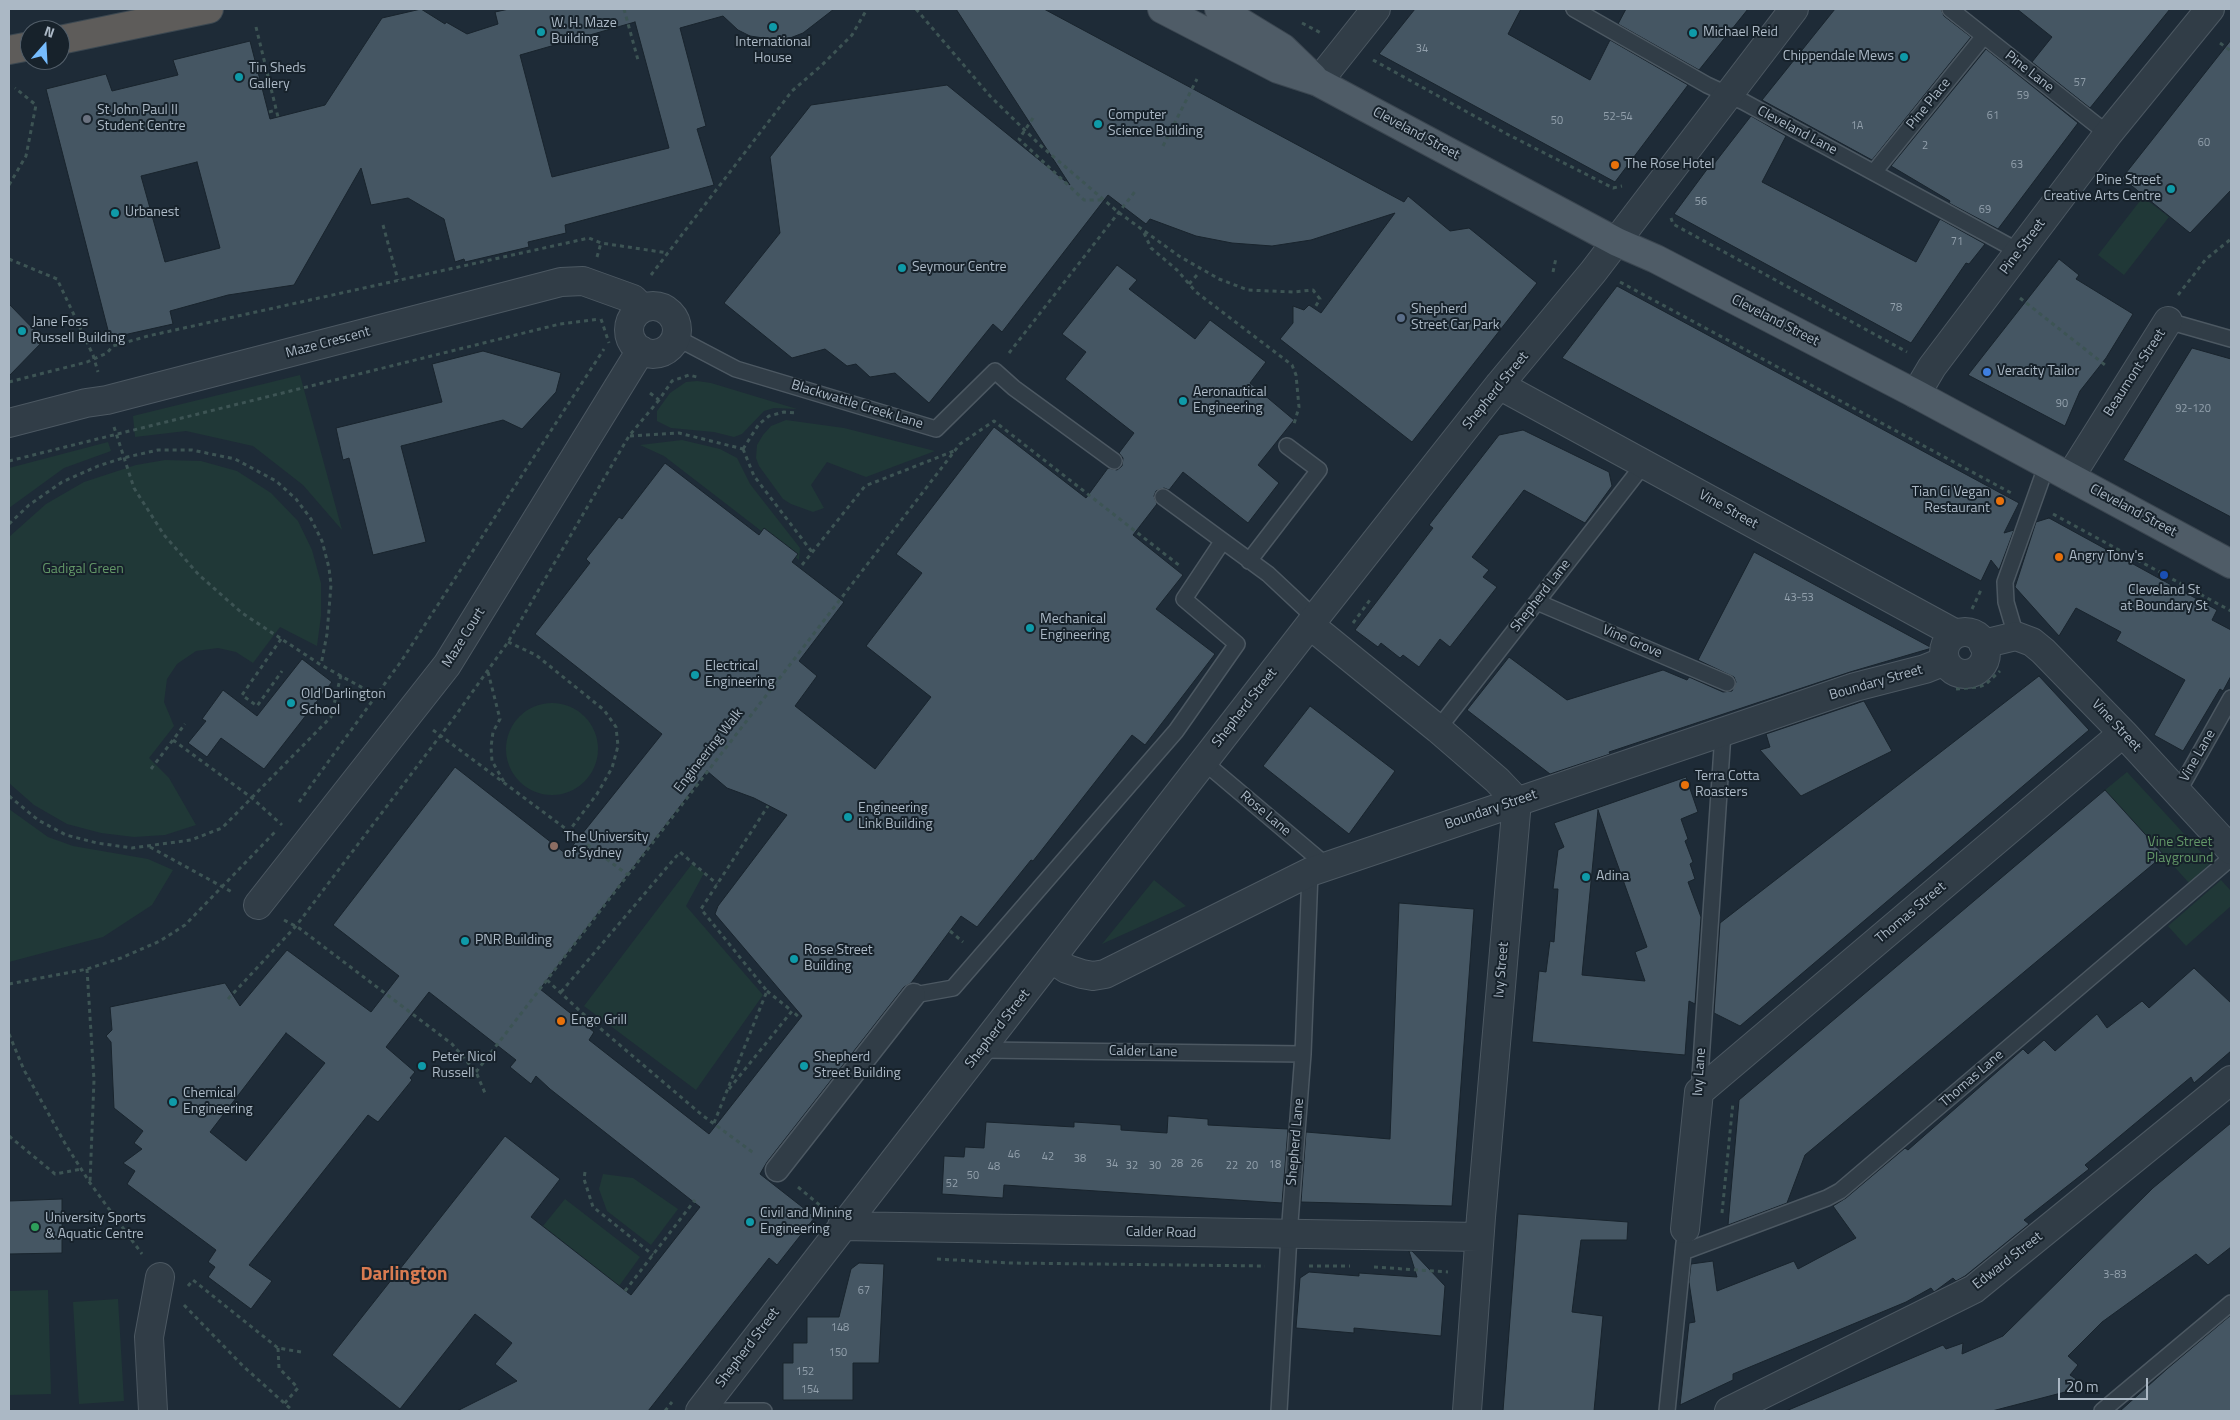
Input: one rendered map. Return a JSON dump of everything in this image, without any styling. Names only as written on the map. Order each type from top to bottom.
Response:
[{"type":"highway","points":[[70,38],[209,9]]},
{"type":"main road","name":"Cleveland Street","points":[[1162,9],[1278,68],[1318,82],[1617,242],[1656,259],[1916,394],[2231,564]]},
{"type":"main road","name":"Cleveland Street","points":[[1219,9],[1283,48],[1318,82]]},
{"type":"street","points":[[1318,82],[1376,9]]},
{"type":"street","name":"Shepherd Street","points":[[700,1411],[842,1226],[982,1050],[1312,621],[1499,385],[1617,242],[1794,9]]},
{"type":"street","name":"Pine Street","points":[[1916,394],[1932,366],[2108,134],[2210,9]]},
{"type":"street","name":"Maze Crescent","points":[[9,423],[86,403],[107,400],[561,282],[583,281],[637,303]]},
{"type":"street","points":[[637,303],[656,305],[669,311],[677,323],[677,338],[674,344],[662,353],[655,354],[635,346],[629,333],[637,303]]},
{"type":"street","name":"Beaumont Street","points":[[2058,470],[2168,321]]},
{"type":"street","name":"Maze Court","points":[[258,905],[411,714],[447,666],[641,350]]},
{"type":"street","name":"Vine Street","points":[[1499,385],[1956,634]]},
{"type":"street","points":[[1312,621],[1438,728],[1497,780],[1517,801]]},
{"type":"street","points":[[1966,632],[1980,640],[1983,644],[1985,654],[1982,664],[1970,673],[1956,672],[1945,661],[1945,646],[1950,638],[1956,634],[1966,632]]},
{"type":"street","points":[[1983,644],[2016,636]]},
{"type":"street","name":"Vine Street","points":[[2016,636],[2032,642],[2043,651],[2123,733],[2231,850]]},
{"type":"street","name":"Boundary Street","points":[[1052,959],[1067,969],[1082,974],[1093,976],[1105,974],[1319,869],[1855,687],[1925,669],[1945,661]]},
{"type":"street","name":"Thomas Street","points":[[1699,1092],[2123,733]]},
{"type":"street","name":"Ivy Street","points":[[1467,1411],[1479,1237],[1517,801]]},
{"type":"street","points":[[777,1170],[914,995]]},
{"type":"street","name":"Edward Street","points":[[1729,1411],[1974,1289],[2231,1080]]},
{"type":"street","name":"Ivy Lane","points":[[1684,1241],[1699,1092]]},
{"type":"street","name":"Calder Road","points":[[842,1226],[1289,1236],[1479,1237]]},
{"type":"street","points":[[153,1411],[149,1337],[160,1278]]},
{"type":"lane","name":"Pine Lane","points":[[1950,9],[2108,134]]},
{"type":"lane","name":"Cleveland Lane","points":[[1581,10],[1707,85],[1728,94],[2020,252]]},
{"type":"lane","name":"Pine Place","points":[[1874,172],[1984,36]]},
{"type":"lane","points":[[2168,321],[2231,339]]},
{"type":"lane","name":"Blackwattle Creek Lane","points":[[677,338],[736,369],[936,429],[995,371]]},
{"type":"lane","points":[[995,371],[1014,388],[1114,461]]},
{"type":"lane","points":[[1249,561],[1318,470],[1287,446]]},
{"type":"lane","name":"Shepherd Lane","points":[[1438,728],[1644,464]]},
{"type":"lane","points":[[2016,636],[2006,602],[2005,582],[2058,470]]},
{"type":"lane","points":[[1163,498],[1268,574],[1312,621]]},
{"type":"lane","points":[[914,995],[953,988],[1176,731],[1237,644],[1184,599],[1222,542]]},
{"type":"lane","name":"Vine Grove","points":[[1537,602],[1727,683]]},
{"type":"lane","name":"Vine Lane","points":[[2178,792],[2225,724],[2231,698]]},
{"type":"lane","name":"Ivy Lane","points":[[1699,1092],[1723,732]]},
{"type":"lane","name":"Rose Lane","points":[[1204,762],[1319,869]]},
{"type":"lane","name":"Thomas Lane","points":[[1684,1241],[1720,1239],[1840,1191],[2231,858]]},
{"type":"lane","name":"Shepherd Lane","points":[[1279,1411],[1289,1236],[1319,869]]},
{"type":"lane","name":"Calder Lane","points":[[982,1050],[1303,1054]]},
{"type":"lane","name":"Ivy Lane","points":[[1667,1411],[1684,1241]]},
{"type":"lane","points":[[2102,1411],[2231,1303]]},
{"type":"lane","points":[[700,1411],[764,1411]]},
{"type":"path","points":[[624,9],[638,60]]},
{"type":"path","points":[[637,303],[668,253],[792,91],[852,35],[867,9]]},
{"type":"path","points":[[916,9],[990,96],[1104,200],[1143,231],[1179,256],[1219,279],[1248,290],[1294,292],[1313,290],[1320,299],[1314,308]]},
{"type":"path","points":[[1299,22],[1507,134],[1613,188],[1623,186]]},
{"type":"path","points":[[256,28],[278,117]]},
{"type":"path","points":[[1163,146],[1197,79]]},
{"type":"path","points":[[9,185],[26,156],[36,105],[15,88]]},
{"type":"path","points":[[269,112],[276,110]]},
{"type":"path","points":[[1034,118],[1018,139],[1084,200],[1104,200]]},
{"type":"path","points":[[995,371],[1137,189]]},
{"type":"path","points":[[1669,211],[1673,224],[1932,366]]},
{"type":"path","points":[[383,226],[398,280]]},
{"type":"path","points":[[1143,231],[1151,248],[1177,270],[1196,292],[1292,365],[1296,375],[1299,407],[1287,446]]},
{"type":"path","points":[[9,382],[94,359],[107,353],[112,346],[148,336],[589,238],[601,243],[668,253]]},
{"type":"path","name":"Beaumont Street","points":[[2168,321],[2159,308],[2167,297],[2175,299],[2206,259],[2231,239]]},
{"type":"path","points":[[9,259],[57,279],[94,359],[101,380]]},
{"type":"path","points":[[1189,284],[1197,275]]},
{"type":"path","points":[[1612,287],[1619,281],[2018,496]]},
{"type":"path","points":[[2026,302],[2102,363]]},
{"type":"path","points":[[9,461],[560,324],[600,319]]},
{"type":"path","points":[[294,810],[402,660],[610,341]]},
{"type":"path","points":[[743,449],[759,424],[769,416],[784,412],[804,414]]},
{"type":"path","name":"Engineering Walk","points":[[476,1072],[960,444],[994,422],[1186,571],[1202,572]]},
{"type":"path","points":[[113,424],[122,458],[134,488],[152,519],[175,549],[199,575],[242,613],[321,665],[411,714],[628,875]]},
{"type":"path","points":[[629,436],[678,433],[743,449]]},
{"type":"path","points":[[743,449],[754,476],[812,552]]},
{"type":"path","points":[[9,524],[29,505],[62,482],[122,458],[158,450],[192,450],[215,453],[255,468],[276,481],[296,499],[311,519],[322,541],[329,568],[330,608],[321,665]]},
{"type":"path","points":[[802,565],[865,486],[955,451]]},
{"type":"path","points":[[2045,510],[2231,611]]},
{"type":"path","points":[[1351,625],[1374,594]]},
{"type":"path","points":[[281,639],[242,695],[256,706],[282,671]]},
{"type":"path","points":[[508,642],[536,655],[604,710],[616,727],[618,746],[612,768],[597,794],[569,831]]},
{"type":"path","points":[[1953,688],[1968,689],[1986,684],[2002,670]]},
{"type":"path","points":[[488,672],[500,719],[493,732],[492,761],[506,784]]},
{"type":"path","points":[[9,796],[38,820],[66,835],[97,843],[132,848],[191,840],[222,828],[331,717],[341,675]]},
{"type":"path","points":[[151,769],[185,724]]},
{"type":"path","points":[[173,740],[252,798],[282,825]]},
{"type":"path","points":[[768,806],[701,909],[767,991],[800,1018]]},
{"type":"path","points":[[9,984],[87,969],[120,958],[160,940],[185,925],[224,887],[288,817]]},
{"type":"path","points":[[149,847],[299,928],[452,1044],[476,1072],[486,1093]]},
{"type":"path","points":[[561,992],[680,852],[717,884]]},
{"type":"path","points":[[87,969],[94,1080],[90,1183]]},
{"type":"path","points":[[547,980],[581,1012],[714,1123],[777,1170],[826,1210],[842,1226]]},
{"type":"path","points":[[714,1123],[767,991]]},
{"type":"path","points":[[727,1092],[792,1011]]},
{"type":"path","points":[[9,1034],[24,1070],[81,1169],[160,1278],[181,1303],[243,1366],[293,1411]]},
{"type":"path","points":[[1720,1239],[1734,1098]]},
{"type":"path","points":[[9,1136],[56,1174],[81,1169]]},
{"type":"path","points":[[585,1172],[584,1179],[593,1207],[653,1255]]},
{"type":"path","points":[[625,1291],[695,1200]]},
{"type":"path","points":[[935,1259],[1009,1263],[1351,1266]]},
{"type":"path","points":[[1370,1266],[1451,1272]]},
{"type":"path","points":[[193,1280],[278,1348],[302,1352]]},
{"type":"path","points":[[278,1348],[279,1368],[298,1388],[284,1404]]},
{"type":"green space","points":[[2143,197],[2169,217],[2124,275],[2098,255]]},
{"type":"green space","points":[[300,375],[342,530],[303,485],[253,446],[186,431],[135,437],[133,416]]},
{"type":"green space","points":[[686,382],[711,383],[797,409],[774,408],[764,411],[742,434],[734,437],[714,432],[671,428],[657,421],[657,411],[670,393]]},
{"type":"green space","points":[[786,420],[844,428],[935,451],[866,477],[827,462],[811,485],[824,508],[813,512],[783,499],[759,466],[756,458],[757,445],[763,435],[771,426]]},
{"type":"green space","points":[[682,440],[720,449],[737,458],[750,484],[800,548],[799,560],[664,456],[640,445]]},
{"type":"green space","points":[[108,442],[111,451],[64,468],[9,508],[9,468]]},
{"type":"green space","name":"Gadigal Green","points":[[165,460],[201,461],[237,471],[271,493],[298,521],[312,550],[321,583],[321,616],[317,646],[280,627],[253,663],[236,652],[218,648],[196,651],[177,664],[167,679],[164,702],[174,726],[149,758],[169,778],[196,825],[165,835],[134,837],[101,833],[67,824],[34,805],[9,783],[9,537],[46,504],[84,482],[136,465]]},
{"type":"green space","points":[[552,703],[561,704],[578,711],[590,723],[597,740],[597,758],[590,775],[578,787],[561,794],[552,795],[543,794],[526,787],[514,775],[507,758],[506,749],[507,740],[514,723],[526,711],[543,704]]},
{"type":"green space","name":"Vine Street Playground","points":[[2127,772],[2211,863],[2189,883],[2105,790]]},
{"type":"green space","points":[[9,809],[48,837],[73,846],[148,859],[173,870],[152,905],[103,937],[9,962]]},
{"type":"green space","points":[[692,864],[704,873],[686,906],[763,995],[696,1090],[584,1006]]},
{"type":"green space","points":[[1154,880],[1186,906],[1102,944]]},
{"type":"green space","points":[[2221,880],[2231,891],[2231,906],[2186,946],[2168,926]]},
{"type":"green space","points":[[603,1174],[633,1178],[678,1209],[651,1245],[607,1211],[599,1189]]},
{"type":"green space","points":[[565,1199],[640,1257],[619,1286],[543,1226]]},
{"type":"green space","points":[[48,1290],[51,1394],[9,1395],[9,1291]]},
{"type":"green space","points":[[118,1299],[124,1401],[79,1404],[73,1302]]},
{"type":"building","points":[[421,9],[445,24],[446,22],[467,34],[498,24],[495,12],[509,9],[834,9],[803,33],[777,40],[750,36],[738,30],[723,16],[680,28],[706,126],[697,129],[714,185],[565,225],[566,233],[528,242],[529,247],[465,262],[464,259],[455,262],[444,219],[408,198],[371,205],[361,168],[294,285],[228,295],[170,311],[173,324],[110,338],[46,89],[106,74],[112,91],[178,75],[173,60],[250,41],[270,119],[325,105],[382,18]],"holes":[[[635,22],[669,148],[552,177],[520,55]],[[197,162],[220,248],[165,262],[141,176]]]},
{"type":"building","points":[[956,9],[1044,9],[1404,202],[1408,196],[1450,231],[1469,228],[1537,283],[1412,442],[1280,339],[1293,323],[1293,306],[1304,310],[1309,305],[1321,313],[1395,213],[1311,240],[1272,246],[1232,243],[1196,236],[1150,219],[1146,224],[1108,195],[1002,332],[993,324],[929,403],[895,373],[870,377],[856,364],[847,366],[825,349],[792,358],[724,303],[780,233],[770,157],[811,105],[947,85],[1070,185]]},
{"type":"building","points":[[1415,9],[1521,9],[1508,34],[1590,80],[1610,40],[1688,85],[1615,182],[1379,54]]},
{"type":"building","points":[[1626,9],[1748,9],[1699,70],[1618,24]]},
{"type":"building","points":[[1835,9],[1941,9],[1944,16],[1971,37],[1872,160],[1762,100]]},
{"type":"building","points":[[2017,9],[2170,9],[2090,108],[2032,62],[2052,37]]},
{"type":"building","points":[[2231,40],[2231,190],[2190,233],[2122,178]]},
{"type":"building","points":[[1986,49],[2078,123],[1998,229],[1949,203],[1950,201],[1891,166]]},
{"type":"building","points":[[1751,116],[1786,136],[1762,182],[1916,262],[1940,219],[1985,244],[1969,264],[1966,263],[1911,343],[1674,214],[1708,168],[1710,169]]},
{"type":"building","points":[[2059,259],[2079,275],[2076,279],[2133,314],[2106,358],[2080,391],[2065,426],[1968,375]]},
{"type":"building","points":[[1117,265],[1137,280],[1129,289],[1195,339],[1210,320],[1266,362],[1250,383],[1294,420],[1258,465],[1279,483],[1248,523],[1183,472],[1169,490],[1164,488],[1156,491],[1154,496],[1157,504],[1133,535],[1183,575],[1156,609],[1215,654],[1145,745],[1132,735],[1033,861],[1031,860],[977,927],[961,916],[911,983],[904,987],[767,1162],[760,1174],[815,1217],[777,1265],[769,1258],[648,1411],[457,1411],[517,1381],[495,1364],[512,1343],[475,1314],[400,1409],[332,1355],[505,1136],[560,1179],[531,1217],[631,1295],[700,1207],[536,1076],[531,1084],[510,1067],[516,1060],[429,992],[386,1047],[415,1072],[410,1078],[412,1080],[378,1122],[368,1115],[249,1265],[272,1281],[251,1309],[208,1277],[215,1267],[208,1262],[216,1250],[127,1184],[135,1171],[123,1163],[142,1149],[134,1143],[143,1131],[114,1108],[111,1042],[106,1036],[112,1030],[110,1007],[225,983],[240,1006],[287,950],[371,1012],[399,976],[333,925],[455,767],[566,854],[662,734],[535,634],[590,563],[586,559],[619,517],[622,519],[665,463],[759,535],[764,528],[798,554],[792,562],[844,602],[799,661],[817,676],[795,706],[875,769],[931,697],[866,646],[922,573],[896,554],[994,427],[1086,498],[1108,468],[1117,470],[1122,466],[1123,458],[1119,453],[1134,433],[1065,379],[1086,352],[1062,334]],"holes":[[[707,771],[727,788],[754,798],[787,815],[718,906],[715,914],[802,1016],[709,1134],[589,1040],[594,1032],[540,989]],[[286,1033],[325,1063],[246,1161],[210,1132]]]},
{"type":"building","points":[[1617,286],[2019,503],[2004,533],[2014,530],[1999,570],[1991,560],[1981,581],[1562,358]]},
{"type":"building","name":"Jane Foss Russell Building","points":[[9,304],[44,340],[9,376]]},
{"type":"building","points":[[2192,348],[2231,359],[2231,517],[2123,460]]},
{"type":"building","points":[[483,351],[561,373],[556,392],[522,429],[503,420],[401,446],[426,542],[373,555],[349,458],[343,460],[336,428],[442,402],[432,364]]},
{"type":"building","points":[[1523,430],[1609,472],[1612,486],[1585,523],[1524,490],[1472,557],[1489,570],[1483,577],[1497,587],[1450,647],[1440,639],[1419,667],[1403,655],[1400,658],[1381,643],[1378,647],[1355,630],[1433,528],[1429,525],[1499,435]]},
{"type":"building","points":[[2049,518],[2217,610],[2212,620],[2231,630],[2231,676],[2223,691],[2220,689],[2183,751],[2154,735],[2185,680],[2116,641],[2121,632],[2076,608],[2059,636],[2015,587],[2036,522]]},
{"type":"building","points":[[1754,552],[1932,648],[1850,672],[1609,752],[1610,754],[1550,774],[1467,710],[1509,657],[1567,700],[1663,670],[1687,680],[1689,677],[1723,692],[1732,691],[1736,682],[1734,677],[1698,660]]},
{"type":"building","name":"Old Darlington School","points":[[302,659],[332,682],[264,769],[221,738],[207,757],[188,743],[206,721],[202,719],[223,690],[257,716]]},
{"type":"building","points":[[2039,676],[2089,730],[1740,1026],[1714,1013],[1720,923]]},
{"type":"building","points":[[1864,701],[1892,751],[1801,796],[1760,750],[1770,747],[1766,734]]},
{"type":"building","points":[[1310,706],[1395,771],[1349,834],[1263,766]]},
{"type":"building","points":[[1686,777],[1698,812],[1681,819],[1688,839],[1685,841],[1693,862],[1690,864],[1695,879],[1688,882],[1701,917],[1695,1004],[1689,1001],[1685,1055],[1532,1042],[1539,971],[1546,972],[1550,941],[1554,942],[1558,889],[1553,889],[1558,850],[1564,847],[1554,823]],"holes":[[[1598,810],[1647,947],[1635,952],[1645,981],[1582,975]]]},
{"type":"building","points":[[2105,790],[2164,855],[1805,1155],[1787,1203],[1728,1225],[1739,1100]]},
{"type":"building","points":[[1399,903],[1474,909],[1452,1206],[1301,1202],[1306,1132],[1390,1139]]},
{"type":"building","points":[[2194,968],[2231,1003],[2231,1051],[2194,1083],[2191,1077],[2085,1165],[2089,1169],[2024,1220],[2029,1224],[1965,1276],[1956,1281],[1953,1278],[1934,1292],[1931,1288],[1906,1302],[1733,1374],[1733,1380],[1680,1405],[1689,1323],[1695,1322],[1689,1282],[1691,1264],[1713,1261],[1717,1291],[1794,1261],[1798,1269],[1856,1238],[1833,1206],[1846,1198],[1905,1148],[1908,1150],[2023,1049],[2028,1054],[2044,1040],[2055,1051],[2097,1014],[2107,1028],[2142,1001],[2149,1008]]},
{"type":"building","points":[[1168,1116],[1208,1119],[1208,1125],[1288,1129],[1282,1203],[1004,1185],[1003,1198],[942,1194],[944,1156],[964,1157],[965,1147],[984,1148],[986,1122],[1074,1127],[1074,1122],[1121,1125],[1121,1130],[1167,1133]]},
{"type":"building","points":[[2231,1123],[2231,1247],[2208,1265],[2196,1254],[2102,1322],[2068,1356],[2078,1365],[2070,1375],[2076,1379],[2065,1392],[1992,1411],[1786,1411],[1943,1345],[1946,1349],[1963,1343],[1962,1354],[2003,1336],[2153,1188]]},
{"type":"building","name":"University Sports & Aquatic Centre","points":[[62,1199],[62,1253],[9,1254],[9,1201]]},
{"type":"building","points":[[1518,1214],[1628,1222],[1627,1240],[1581,1240],[1572,1312],[1603,1316],[1594,1411],[1503,1411]]},
{"type":"building","points":[[1409,1251],[1412,1251],[1445,1286],[1441,1336],[1354,1328],[1354,1333],[1296,1328],[1300,1278],[1309,1272],[1359,1276],[1359,1273],[1417,1277]]},
{"type":"building","points":[[859,1263],[884,1264],[879,1363],[853,1363],[853,1400],[783,1400],[783,1363],[793,1363],[793,1343],[807,1343],[807,1317],[839,1317],[851,1269]]},
{"type":"building","points":[[2231,1315],[2231,1411],[2120,1411],[2167,1369]]},
{"type":"place","name":"International House","points":[[773,27]]},
{"type":"place","name":"W. H. Maze Building","points":[[541,32]]},
{"type":"place","name":"Michael Reid","points":[[1693,33]]},
{"type":"place","name":"Chippendale Mews","points":[[1904,57]]},
{"type":"place","name":"Tin Sheds Gallery","points":[[239,77]]},
{"type":"place","name":"St John Paul II Student Centre","points":[[87,119]]},
{"type":"place","name":"Computer Science Building","points":[[1098,124]]},
{"type":"place","name":"The Rose Hotel","points":[[1615,165]]},
{"type":"place","name":"Pine Street Creative Arts Centre","points":[[2171,189]]},
{"type":"place","name":"Urbanest","points":[[115,213]]},
{"type":"place","name":"Seymour Centre","points":[[902,268]]},
{"type":"place","name":"Shepherd Street Car Park","points":[[1401,318]]},
{"type":"place","name":"Jane Foss Russell Building","points":[[22,331]]},
{"type":"place","name":"Veracity Tailor","points":[[1987,372]]},
{"type":"place","name":"Aeronautical Engineering","points":[[1183,401]]},
{"type":"place","name":"Tian Ci Vegan Restaurant","points":[[2000,501]]},
{"type":"place","name":"Angry Tony's","points":[[2059,557]]},
{"type":"place","name":"Cleveland St at Boundary St","points":[[2164,575]]},
{"type":"place","name":"Mechanical Engineering","points":[[1030,628]]},
{"type":"place","name":"Electrical Engineering","points":[[695,675]]},
{"type":"place","name":"Old Darlington School","points":[[291,703]]},
{"type":"place","name":"Terra Cotta Roasters","points":[[1685,785]]},
{"type":"place","name":"Engineering Link Building","points":[[848,817]]},
{"type":"place","name":"The University of Sydney","points":[[554,846]]},
{"type":"place","name":"Adina","points":[[1586,877]]},
{"type":"place","name":"PNR Building","points":[[465,941]]},
{"type":"place","name":"Rose Street Building","points":[[794,959]]},
{"type":"place","name":"Engo Grill","points":[[561,1021]]},
{"type":"place","name":"Peter Nicol Russell","points":[[422,1066]]},
{"type":"place","name":"Shepherd Street Building","points":[[804,1066]]},
{"type":"place","name":"Chemical Engineering","points":[[173,1102]]},
{"type":"place","name":"Civil and Mining Engineering","points":[[750,1222]]},
{"type":"place","name":"University Sports & Aquatic Centre","points":[[35,1227]]},
{"type":"district","name":"Darlington","points":[[404,1275]]}]
